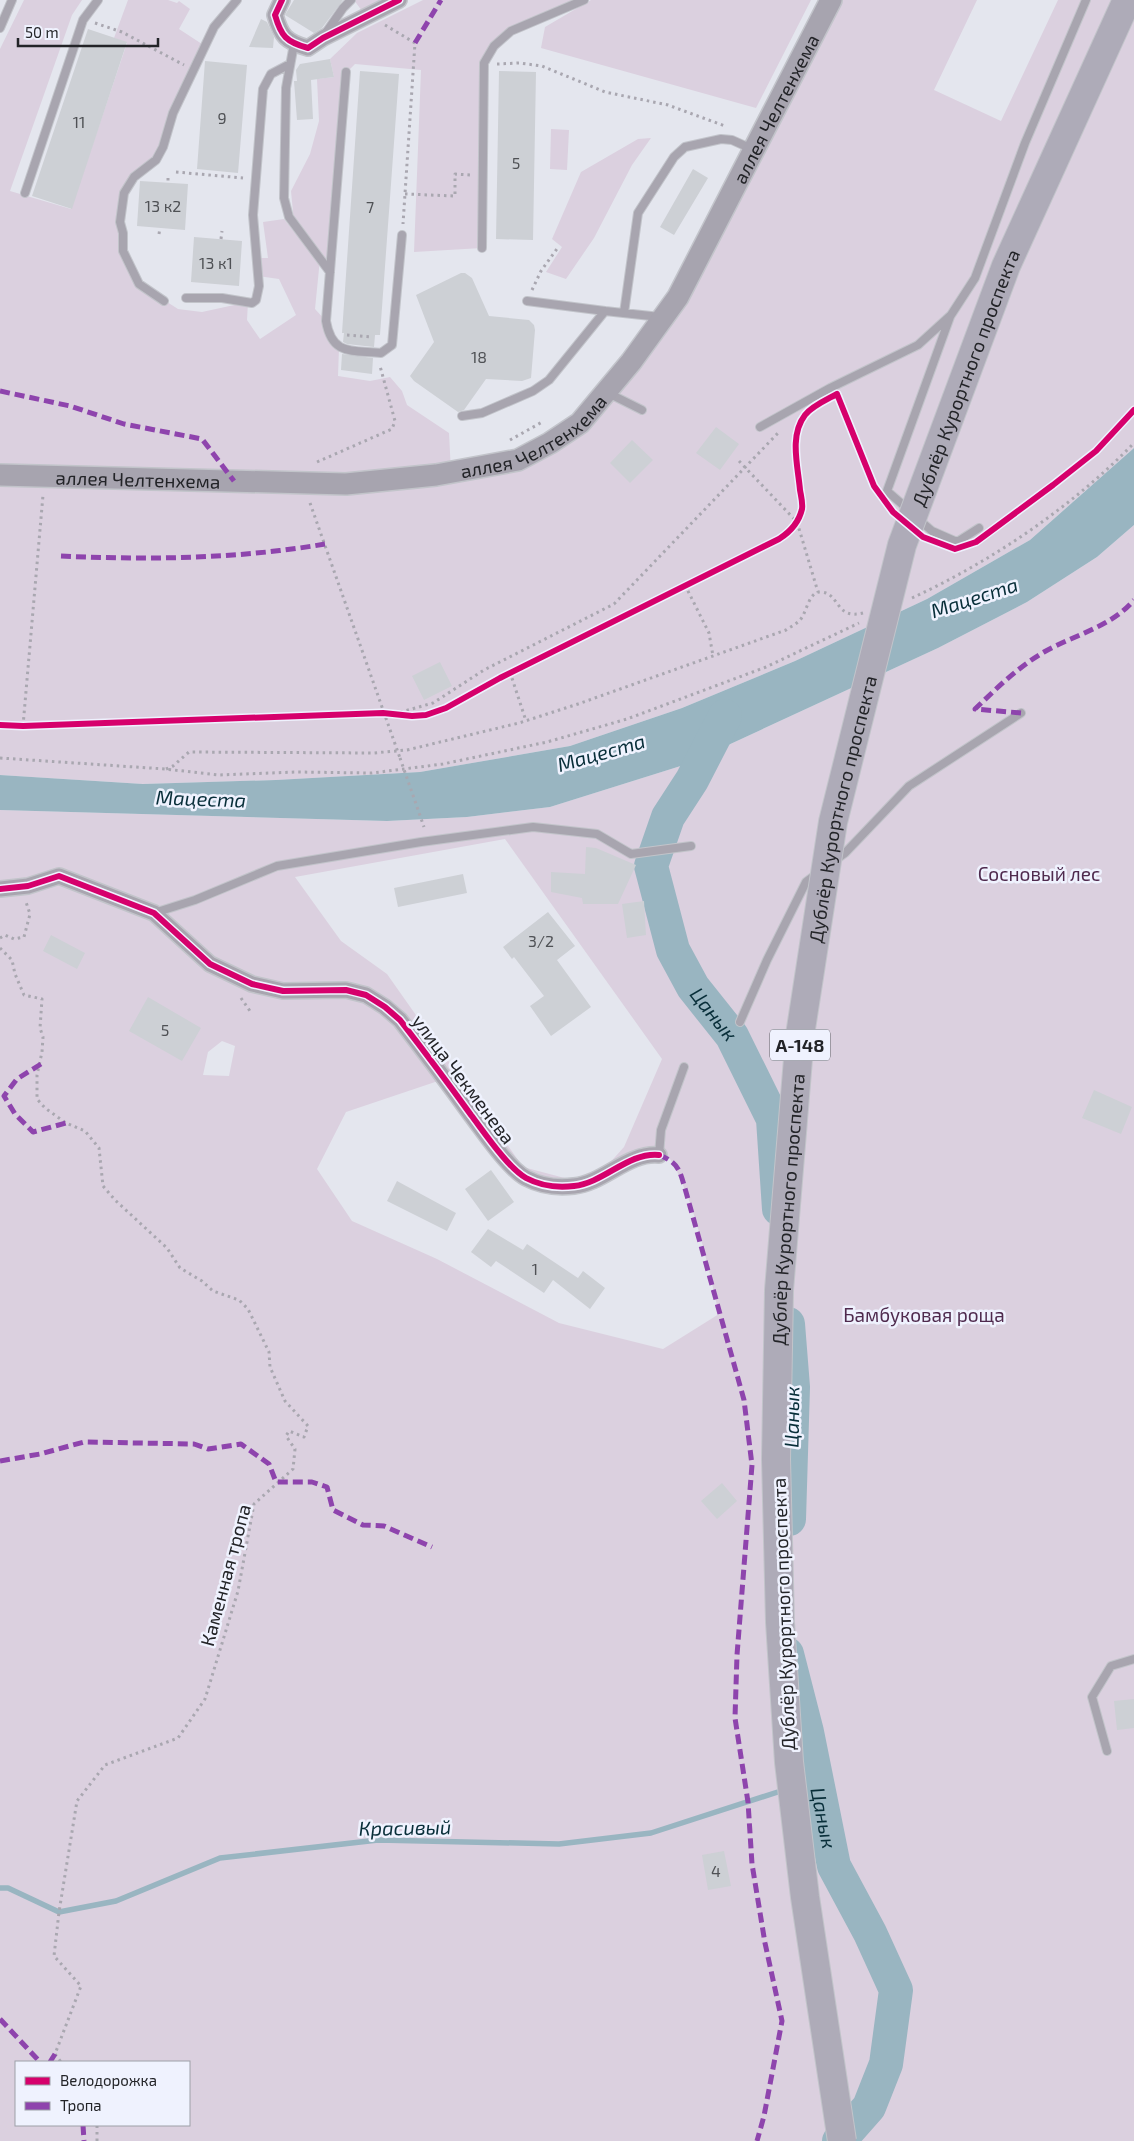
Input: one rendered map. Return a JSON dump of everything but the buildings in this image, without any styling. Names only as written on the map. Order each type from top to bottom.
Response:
[{"type":"highway","name":"Дублёр Курортного проспекта","points":[[842,2141],[805,1896],[789,1762],[780,1622],[776,1459],[779,1290],[800,1035],[833,822],[902,545],[1006,266],[1126,0]]},
{"type":"main road","name":"аллея Челтенхема","points":[[0,475],[346,484],[436,475],[518,460],[550,444],[580,422],[606,392],[631,362],[678,296],[831,0]]},
{"type":"street","points":[[282,0],[275,16],[280,33],[294,44],[308,48],[323,38],[399,0]]},
{"type":"street","name":"улица Чекменева","points":[[0,889],[28,886],[59,876],[154,913],[210,964],[252,984],[283,991],[346,990],[366,995],[385,1007],[400,1020],[496,1148],[524,1177],[548,1185],[576,1186],[595,1181],[640,1156],[658,1155]]},
{"type":"lane","points":[[0,28],[12,0]]},
{"type":"lane","points":[[25,193],[83,20],[98,0]]},
{"type":"lane","points":[[164,301],[139,284],[123,251],[123,233],[120,222],[124,193],[134,177],[156,160],[163,147],[173,113],[214,27],[237,0]]},
{"type":"lane","points":[[323,38],[343,8],[351,0]]},
{"type":"lane","points":[[482,248],[484,64],[494,46],[511,31],[584,0]]},
{"type":"lane","points":[[979,528],[957,542],[932,531],[887,491],[951,315],[976,278],[1024,143],[1086,0]]},
{"type":"lane","points":[[294,44],[286,88],[284,198],[289,217],[330,272]]},
{"type":"lane","points":[[186,298],[222,298],[252,303],[256,300],[259,286],[253,215],[263,89],[271,74],[290,64]]},
{"type":"lane","points":[[346,72],[326,321],[332,342],[339,348],[381,353],[392,345],[402,234]]},
{"type":"lane","points":[[624,313],[638,213],[679,151],[692,145],[721,139],[732,140],[754,150]]},
{"type":"lane","points":[[526,301],[663,318]]},
{"type":"lane","points":[[462,416],[482,413],[534,391],[549,380],[605,311]]},
{"type":"lane","points":[[760,427],[830,388],[918,344],[951,315]]},
{"type":"lane","points":[[606,392],[642,410]]},
{"type":"lane","points":[[740,1022],[767,960],[806,882],[845,853],[909,786],[1021,713]]},
{"type":"lane","points":[[154,913],[195,900],[277,866],[421,842],[533,828],[598,834],[631,854],[691,846]]},
{"type":"lane","points":[[658,1155],[661,1130],[684,1067]]},
{"type":"lane","points":[[1107,1751],[1092,1697],[1111,1666],[1134,1658]]},
{"type":"path","points":[[368,15],[415,43],[402,234]]},
{"type":"path","points":[[83,20],[122,32],[193,70]]},
{"type":"path","points":[[494,64],[519,63],[542,66],[604,92],[668,105],[724,124],[732,140]]},
{"type":"path","points":[[176,172],[256,179]]},
{"type":"path","points":[[405,194],[455,196],[455,174],[483,175]]},
{"type":"path","points":[[168,178],[168,183]]},
{"type":"path","points":[[159,234],[160,228]]},
{"type":"path","points":[[221,239],[222,231]]},
{"type":"path","points":[[526,301],[541,271],[560,246]]},
{"type":"path","points":[[317,462],[392,429],[395,422],[380,364]]},
{"type":"path","points":[[508,441],[547,420]]},
{"type":"path","points":[[394,714],[433,703],[484,670],[614,604],[659,559],[744,466],[784,429]]},
{"type":"path","points":[[906,600],[924,593],[975,566],[1024,534],[1066,503],[1134,443]]},
{"type":"path","points":[[739,461],[796,521],[818,592]]},
{"type":"path","points":[[23,726],[43,488]]},
{"type":"path","points":[[310,500],[424,827]]},
{"type":"path","points":[[677,589],[693,581]]},
{"type":"path","points":[[685,585],[709,634],[713,656]]},
{"type":"path","points":[[165,769],[173,766],[189,752],[374,753],[398,751],[526,721],[639,684],[713,656],[792,626],[804,614],[812,595],[818,592],[824,592],[832,598],[847,614],[860,614],[869,611]]},
{"type":"path","points":[[0,758],[165,769],[220,775],[296,772],[372,773],[443,764],[547,742],[626,719],[766,667],[863,621]]},
{"type":"path","points":[[519,668],[508,674],[526,721]]},
{"type":"path","points":[[374,713],[419,715]]},
{"type":"path","points":[[16,725],[33,726]]},
{"type":"path","points":[[0,938],[5,935],[14,939],[24,937],[30,914],[26,904],[28,886]]},
{"type":"path","points":[[97,2126],[97,2141]]},
{"type":"green space","points":[[24,0],[82,0],[72,15],[10,191],[71,209],[127,43],[114,38],[128,0],[168,0],[177,3],[179,1],[190,9],[179,29],[205,46],[173,113],[163,147],[134,177],[124,193],[120,222],[123,251],[139,284],[178,309],[202,312],[248,302],[247,320],[260,339],[296,315],[279,279],[258,276],[257,258],[268,258],[263,222],[284,219],[295,233],[291,191],[310,154],[319,121],[317,79],[334,77],[330,59],[357,33],[423,0],[584,0],[511,31],[484,63],[482,248],[414,252],[421,70],[355,64],[346,73],[330,272],[320,259],[315,309],[326,321],[339,348],[338,376],[370,381],[390,377],[402,391],[407,405],[449,433],[451,472],[550,443],[633,362],[831,0],[977,0],[934,90],[1001,121],[1058,0],[1134,0],[1134,448],[1030,540],[927,599],[795,661],[682,708],[570,746],[420,772],[276,780],[143,784],[0,775],[0,49]]},
{"type":"green space","points":[[354,0],[386,0],[362,11]]},
{"type":"green space","points":[[591,0],[811,0],[756,108],[541,48],[545,27]]},
{"type":"green space","points":[[551,129],[569,130],[567,170],[550,169]]},
{"type":"green space","points":[[651,138],[632,165],[594,238],[566,279],[546,272],[562,247],[552,239],[581,172],[638,139]]},
{"type":"green space","points":[[1134,525],[1134,2141],[0,2141],[0,810],[387,821],[467,817],[550,807],[687,764],[938,648],[1027,602],[1097,557]],"holes":[[[505,839],[662,1059],[624,1147],[606,1167],[576,1181],[523,1167],[387,974],[341,941],[295,877]],[[222,1041],[235,1046],[229,1076],[203,1075],[208,1052]],[[444,1079],[496,1148],[539,1184],[595,1181],[650,1154],[670,1159],[687,1194],[694,1214],[719,1314],[663,1349],[559,1323],[437,1259],[352,1221],[317,1169],[346,1112]]]},
{"type":"water","name":"Мацеста","points":[[1134,448],[1134,525],[1097,557],[1027,602],[938,648],[687,764],[550,807],[467,817],[387,821],[0,810],[0,775],[143,784],[276,780],[420,772],[570,746],[682,708],[795,661],[927,599],[1030,540]]},
{"type":"waterway","name":"Цанык","points":[[725,716],[692,780],[668,817],[651,866],[673,950],[693,987],[732,1036],[773,1119],[779,1209]]},
{"type":"waterway","name":"Цанык","points":[[788,1324],[793,1387],[789,1519]]},
{"type":"waterway","name":"Цанык","points":[[787,1654],[807,1732],[834,1866],[870,1933],[896,1990],[886,2064],[869,2107],[839,2141]]},
{"type":"waterway","name":"Красивый","points":[[800,1784],[817,1779]]},
{"type":"waterway","name":"Красивый","points":[[0,1888],[8,1888],[59,1912],[116,1901],[220,1858],[378,1840],[559,1844],[651,1833],[784,1790]]},
{"type":"marked path","points":[[415,43],[441,0]]},
{"type":"marked path","points":[[0,391],[70,406],[124,424],[202,439],[234,481]]},
{"type":"marked path","points":[[61,556],[193,557],[259,553],[325,544]]},
{"type":"marked path","points":[[1021,713],[975,709],[1025,664],[1044,652],[1103,624],[1125,609],[1134,600]]},
{"type":"marked path","points":[[41,1064],[17,1079],[4,1096],[15,1114],[33,1132],[66,1123]]},
{"type":"marked path","points":[[659,1155],[675,1165],[682,1179],[744,1400],[752,1465],[737,1655],[735,1718],[748,1802],[752,1864],[765,1943],[782,2021],[764,2116],[757,2141]]},
{"type":"marked path","points":[[0,1461],[40,1454],[84,1442],[194,1444],[208,1449],[241,1444],[269,1464],[276,1482],[312,1482],[327,1487],[333,1510],[363,1525],[384,1526],[432,1547]]},
{"type":"marked path","points":[[0,2019],[39,2061]]},
{"type":"marked path","points":[[51,2061],[55,2054]]},
{"type":"marked path","points":[[83,2126],[84,2141]]},
{"type":"cycle path","points":[[282,0],[275,15],[282,33],[294,43],[308,48],[323,38],[399,0]]},
{"type":"cycle path","points":[[0,725],[23,726],[383,713],[412,716],[426,715],[446,708],[500,678],[783,536],[796,522],[802,509],[796,451],[797,432],[800,423],[811,409],[837,394],[874,486],[893,512],[923,537],[955,549],[976,542],[1053,485],[1096,451],[1134,410]]},
{"type":"cycle path","points":[[0,889],[28,886],[59,876],[154,913],[210,964],[252,984],[283,991],[346,990],[366,995],[385,1007],[400,1020],[497,1149],[519,1173],[532,1181],[562,1187],[585,1184],[637,1158],[659,1155]]},
{"type":"park label","name":"Сосновый лес","points":[[1039,873]]},
{"type":"park label","name":"Бамбуковая роща","points":[[924,1314]]}]
